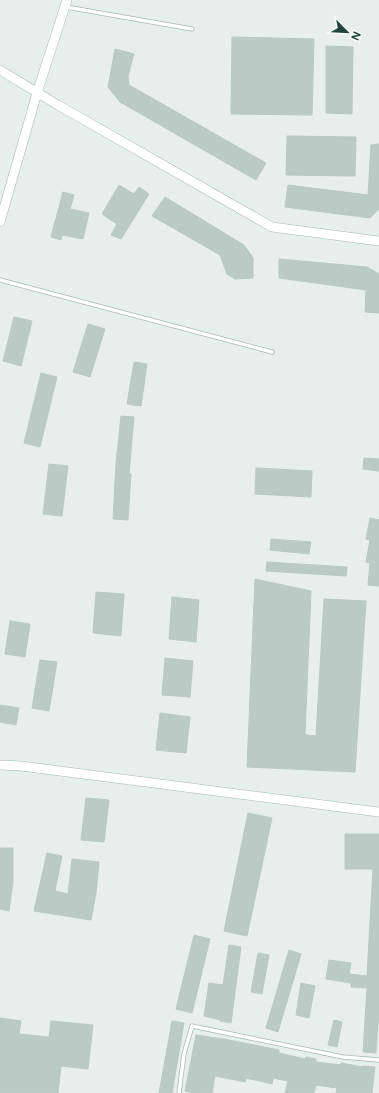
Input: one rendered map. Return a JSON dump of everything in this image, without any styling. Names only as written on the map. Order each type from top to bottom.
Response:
[{"type":"street","points":[[0,222],[37,93],[66,4]]},
{"type":"street","points":[[0,70],[37,93],[272,227],[379,241]]},
{"type":"street","points":[[0,765],[21,766],[379,812]]},
{"type":"lane","points":[[66,4],[192,29]]},
{"type":"lane","points":[[0,280],[272,352]]},
{"type":"lane","points":[[179,1093],[184,1054],[192,1026],[342,1057],[379,1060]]},
{"type":"building","points":[[232,37],[314,39],[312,115],[231,114]]},
{"type":"building","points":[[326,46],[353,47],[352,114],[326,113]]},
{"type":"building","points":[[115,49],[134,54],[128,76],[129,85],[266,163],[256,180],[120,102],[108,87]]},
{"type":"building","points":[[287,136],[356,137],[355,176],[286,175]]},
{"type":"building","points":[[379,144],[379,209],[370,218],[285,207],[288,185],[368,195],[371,145]]},
{"type":"building","points":[[119,185],[134,194],[139,187],[149,194],[121,239],[111,235],[117,224],[102,214]]},
{"type":"building","points":[[63,192],[74,195],[70,209],[89,213],[83,239],[62,235],[61,240],[51,237]]},
{"type":"building","points":[[165,197],[244,245],[253,258],[253,278],[235,279],[227,274],[220,255],[152,216]]},
{"type":"building","points":[[279,259],[367,267],[379,274],[379,313],[365,312],[366,290],[279,278]]},
{"type":"building","points":[[14,317],[32,321],[21,366],[3,361]]},
{"type":"building","points":[[88,324],[105,329],[90,377],[73,372]]},
{"type":"building","points":[[134,362],[147,364],[141,406],[127,404]]},
{"type":"building","points":[[41,373],[57,377],[40,447],[24,443]]},
{"type":"building","points":[[121,416],[134,417],[129,474],[131,474],[128,520],[113,519],[116,463]]},
{"type":"building","points":[[364,458],[379,459],[379,471],[363,469]]},
{"type":"building","points":[[49,464],[68,466],[62,516],[43,514]]},
{"type":"building","points":[[256,468],[312,471],[311,497],[255,494]]},
{"type":"building","points":[[370,518],[379,520],[379,586],[368,585],[370,563],[366,562],[370,540],[366,539]]},
{"type":"building","points":[[271,539],[311,542],[309,554],[270,550]]},
{"type":"building","points":[[267,562],[347,567],[346,576],[266,571]]},
{"type":"building","points":[[255,579],[311,591],[305,735],[316,736],[324,599],[366,601],[355,772],[247,767]]},
{"type":"building","points":[[96,592],[124,594],[121,636],[93,633]]},
{"type":"building","points":[[172,597],[199,600],[196,642],[169,639]]},
{"type":"building","points":[[10,621],[30,624],[25,657],[5,654]]},
{"type":"building","points":[[165,658],[193,661],[190,697],[162,695]]},
{"type":"building","points":[[40,660],[57,662],[49,711],[32,708]]},
{"type":"building","points":[[0,705],[19,708],[16,725],[0,722]]},
{"type":"building","points":[[160,713],[190,717],[186,753],[156,750]]},
{"type":"building","points":[[86,798],[109,800],[104,842],[81,840]]},
{"type":"building","points":[[248,813],[272,818],[247,936],[224,931]]},
{"type":"building","points":[[345,834],[379,834],[379,1010],[376,1053],[363,1052],[367,988],[351,987],[351,983],[326,979],[329,960],[351,963],[349,974],[367,976],[373,869],[345,869]]},
{"type":"building","points":[[0,848],[13,848],[13,881],[9,911],[0,909]]},
{"type":"building","points":[[47,853],[62,856],[55,891],[68,894],[72,859],[99,862],[96,893],[91,920],[34,911]]},
{"type":"building","points":[[194,935],[210,939],[192,1013],[176,1009]]},
{"type":"building","points":[[229,945],[241,947],[231,1023],[204,1016],[209,983],[223,985]]},
{"type":"building","points":[[289,950],[301,954],[278,1032],[266,1028]]},
{"type":"building","points":[[258,953],[269,955],[262,994],[251,992]]},
{"type":"building","points":[[301,983],[315,986],[309,1018],[296,1015]]},
{"type":"building","points":[[0,1018],[21,1021],[19,1034],[49,1037],[51,1021],[93,1025],[88,1069],[61,1066],[58,1093],[0,1093]]},
{"type":"building","points":[[334,1020],[342,1022],[337,1047],[328,1045]]},
{"type":"building","points":[[172,1021],[184,1023],[172,1093],[159,1093]]},
{"type":"building","points":[[196,1035],[279,1050],[279,1053],[305,1059],[306,1057],[316,1059],[316,1062],[375,1067],[372,1093],[336,1093],[337,1088],[316,1085],[314,1093],[285,1093],[288,1081],[273,1078],[272,1084],[246,1078],[245,1082],[215,1076],[212,1093],[185,1091]]}]
